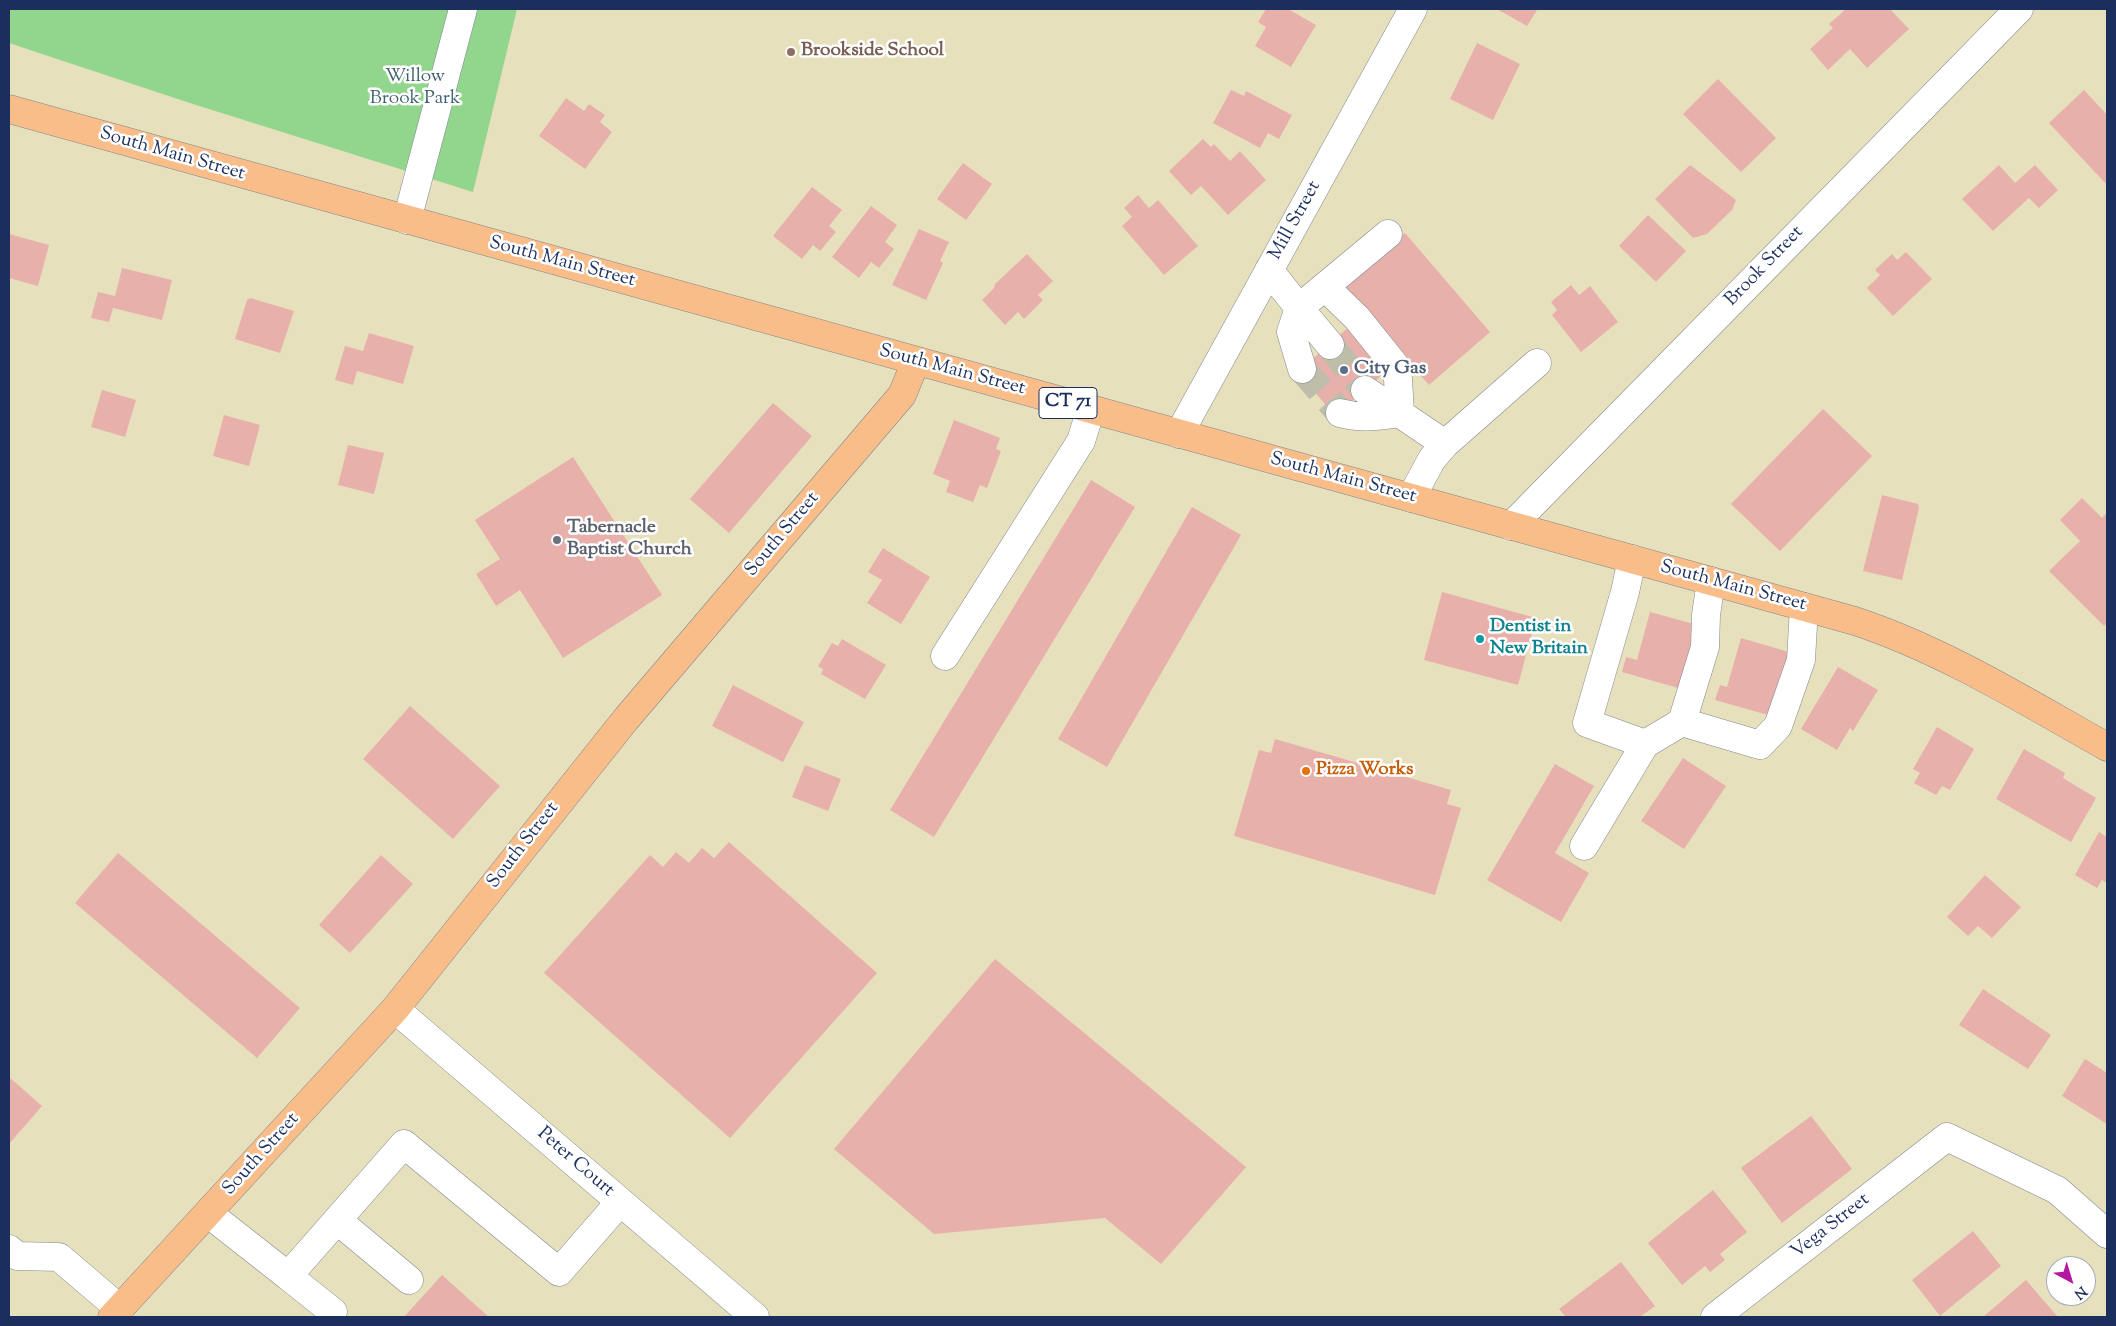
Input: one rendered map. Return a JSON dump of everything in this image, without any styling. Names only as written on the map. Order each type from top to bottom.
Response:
[{"type":"main road","name":"South Main Street","points":[[9,109],[1804,607],[1892,634],[1934,652],[2107,747]]},
{"type":"main road","name":"South Street","points":[[116,1313],[209,1214],[395,1008],[626,718],[902,395],[916,361]]},
{"type":"street","points":[[407,220],[454,35],[463,9]]},
{"type":"street","name":"Mill Street","points":[[1179,434],[1413,9]]},
{"type":"street","name":"Brook Street","points":[[1511,526],[2019,9]]},
{"type":"street","points":[[1302,369],[1291,332],[1299,308],[1388,234]]},
{"type":"street","points":[[1269,270],[1330,345]]},
{"type":"street","points":[[1325,287],[1357,318],[1394,364],[1398,379],[1400,413]]},
{"type":"street","points":[[1412,498],[1432,459],[1445,444],[1537,363]]},
{"type":"street","points":[[1365,390],[1445,444]]},
{"type":"street","points":[[945,656],[1081,441],[1091,409]]},
{"type":"street","points":[[1340,413],[1356,418],[1400,413]]},
{"type":"street","points":[[1632,559],[1625,592],[1587,723],[1644,744]]},
{"type":"street","points":[[1584,846],[1644,744],[1682,722],[1704,647],[1706,614],[1712,581]]},
{"type":"street","points":[[1682,722],[1760,745],[1778,726],[1801,660],[1804,607]]},
{"type":"street","name":"Peter Court","points":[[395,1008],[755,1317]]},
{"type":"street","name":"Vega Street","points":[[1714,1317],[1947,1136],[2057,1190],[2107,1234]]},
{"type":"street","points":[[288,1276],[404,1144],[559,1272],[620,1202]]},
{"type":"street","points":[[209,1214],[333,1312]]},
{"type":"street","points":[[337,1220],[409,1280]]},
{"type":"street","points":[[9,1249],[17,1256],[60,1256],[116,1313]]},
{"type":"green space","name":"Willow Brook Park","points":[[9,9],[517,9],[473,192],[193,104],[9,43]]},
{"type":"building","points":[[1266,9],[1288,9],[1316,25],[1291,67],[1255,46],[1266,27],[1258,22]]},
{"type":"building","points":[[1497,9],[1535,9],[1537,10],[1527,26]]},
{"type":"building","points":[[1846,9],[1890,9],[1909,29],[1867,68],[1850,49],[1828,70],[1810,49],[1833,28],[1829,24]]},
{"type":"building","points":[[1477,43],[1520,64],[1493,120],[1450,99]]},
{"type":"building","points":[[1718,79],[1776,138],[1741,172],[1683,114]]},
{"type":"building","points":[[1231,90],[1244,96],[1246,91],[1292,115],[1279,139],[1268,133],[1260,148],[1213,123]]},
{"type":"building","points":[[2084,90],[2107,115],[2107,185],[2049,123]]},
{"type":"building","points":[[566,98],[584,111],[589,104],[605,115],[600,122],[612,132],[585,169],[539,136]]},
{"type":"building","points":[[1203,139],[1211,147],[1214,144],[1230,161],[1240,151],[1266,180],[1228,215],[1201,186],[1191,195],[1169,171]]},
{"type":"building","points":[[963,163],[992,184],[966,220],[937,199]]},
{"type":"building","points":[[1690,165],[1736,200],[1732,210],[1707,234],[1693,238],[1655,199]]},
{"type":"building","points":[[1999,165],[2015,183],[2035,165],[2058,190],[2039,208],[2029,198],[1993,231],[1962,199]]},
{"type":"building","points":[[812,187],[842,210],[829,226],[836,232],[820,251],[813,245],[802,259],[773,236]]},
{"type":"building","points":[[1138,195],[1149,208],[1158,200],[1198,246],[1164,275],[1122,226],[1132,217],[1124,208]]},
{"type":"building","points":[[871,206],[897,225],[885,242],[894,249],[879,268],[871,262],[859,278],[832,257]]},
{"type":"building","points":[[1648,215],[1686,251],[1656,282],[1619,246]]},
{"type":"building","points":[[919,229],[949,242],[940,261],[943,263],[926,300],[892,285]]},
{"type":"building","points":[[1405,233],[1490,332],[1429,385],[1343,286]]},
{"type":"building","points":[[9,234],[49,245],[38,286],[9,278]]},
{"type":"building","points":[[1906,252],[1932,279],[1893,316],[1867,288],[1880,275],[1875,270],[1892,254],[1897,260]]},
{"type":"building","points":[[1027,254],[1053,281],[1038,295],[1043,300],[1024,319],[1018,312],[1005,325],[982,300],[994,288],[995,284]]},
{"type":"building","points":[[122,268],[172,280],[162,320],[113,308],[109,322],[91,318],[98,292],[115,296]]},
{"type":"building","points":[[1571,285],[1579,295],[1590,286],[1618,322],[1581,352],[1552,315],[1557,310],[1551,302]]},
{"type":"building","points":[[250,298],[294,311],[280,353],[235,339],[247,300]]},
{"type":"building","name":"City Gas","points":[[1352,324],[1390,368],[1335,416],[1298,372]]},
{"type":"building","points":[[369,333],[414,346],[403,384],[357,371],[353,385],[335,380],[345,346],[363,351]]},
{"type":"building","points":[[102,390],[136,400],[125,437],[91,427]]},
{"type":"building","points":[[773,403],[812,436],[729,533],[690,499]]},
{"type":"building","points":[[1823,409],[1872,456],[1780,551],[1731,504]]},
{"type":"building","points":[[224,415],[260,425],[249,466],[213,456]]},
{"type":"building","points":[[954,420],[1000,438],[996,449],[1001,451],[987,488],[980,485],[973,502],[946,492],[950,481],[933,474]]},
{"type":"building","points":[[348,445],[384,453],[374,494],[338,485]]},
{"type":"building","name":"Tabernacle Baptist Church","points":[[573,457],[662,595],[563,658],[520,590],[496,606],[476,574],[500,559],[475,520]]},
{"type":"building","points":[[1091,480],[1135,507],[934,837],[890,810]]},
{"type":"building","points":[[1882,495],[1918,504],[1919,508],[1902,580],[1863,571]]},
{"type":"building","points":[[2082,498],[2102,518],[2107,512],[2107,623],[2104,626],[2049,571],[2080,541],[2060,520]]},
{"type":"building","points":[[1192,507],[1241,535],[1107,767],[1058,739]]},
{"type":"building","points":[[883,548],[930,577],[901,624],[867,603],[882,580],[868,572]]},
{"type":"building","name":"Dentist in New Britain","points":[[1442,592],[1536,618],[1518,685],[1424,660]]},
{"type":"building","points":[[1650,612],[1701,626],[1685,690],[1622,672],[1626,657],[1637,660]]},
{"type":"building","points":[[1741,638],[1796,654],[1775,717],[1715,700],[1720,685],[1727,687]]},
{"type":"building","points":[[842,639],[886,665],[865,699],[821,674],[823,669],[818,666],[832,643],[838,646]]},
{"type":"building","points":[[1838,667],[1878,690],[1853,731],[1850,728],[1837,750],[1801,729]]},
{"type":"building","points":[[733,685],[804,722],[783,762],[712,726]]},
{"type":"building","points":[[410,706],[500,786],[453,839],[363,759]]},
{"type":"building","points":[[1937,727],[1974,749],[1950,790],[1942,786],[1936,795],[1914,783],[1920,773],[1913,769]]},
{"type":"building","points":[[1275,739],[1451,790],[1447,804],[1461,808],[1435,895],[1234,836],[1259,750],[1271,753]]},
{"type":"building","points":[[2024,749],[2065,773],[2063,778],[2096,798],[2071,842],[1996,799]]},
{"type":"building","points":[[1683,758],[1726,786],[1684,849],[1641,821]]},
{"type":"building","points":[[1555,764],[1594,786],[1555,853],[1589,873],[1561,922],[1487,880]]},
{"type":"building","points":[[805,765],[841,779],[828,811],[792,797]]},
{"type":"building","points":[[2099,832],[2107,837],[2107,883],[2102,880],[2097,888],[2075,875]]},
{"type":"building","points":[[729,842],[877,973],[730,1138],[544,973],[650,855],[663,867],[676,852],[689,863],[702,848],[714,858]]},
{"type":"building","points":[[118,853],[300,1008],[257,1058],[75,903]]},
{"type":"building","points":[[381,855],[413,884],[350,953],[319,925]]},
{"type":"building","points":[[1985,875],[2021,907],[1992,938],[1978,926],[1968,936],[1947,917]]},
{"type":"building","points":[[995,959],[1246,1167],[1161,1264],[1105,1218],[934,1234],[834,1149]]},
{"type":"building","points":[[1983,989],[2051,1035],[2028,1069],[1959,1025]]},
{"type":"building","points":[[2085,1059],[2107,1073],[2107,1124],[2062,1096]]},
{"type":"building","points":[[9,1077],[42,1106],[9,1144]]},
{"type":"building","points":[[1811,1116],[1852,1169],[1782,1223],[1741,1168]]},
{"type":"building","points":[[1713,1190],[1747,1232],[1720,1254],[1725,1260],[1710,1272],[1705,1266],[1682,1285],[1648,1243]]},
{"type":"building","points":[[1973,1231],[2001,1266],[1940,1316],[1912,1280]]},
{"type":"building","points":[[1621,1262],[1655,1306],[1640,1317],[1566,1317],[1559,1309]]},
{"type":"building","points":[[442,1275],[489,1317],[404,1317]]},
{"type":"building","points":[[2026,1280],[2046,1303],[2046,1306],[2048,1306],[2058,1317],[1983,1317]]},
{"type":"tunnel","points":[[1330,345],[1365,390]]},
{"type":"tunnel","points":[[1302,369],[1340,413]]},
{"type":"place","name":"Brookside School","points":[[791,52]]},
{"type":"place","name":"City Gas","points":[[1344,370]]},
{"type":"place","name":"Tabernacle Baptist Church","points":[[557,540]]},
{"type":"place","name":"Dentist in New Britain","points":[[1480,639]]},
{"type":"place","name":"Pizza Works","points":[[1306,771]]}]
